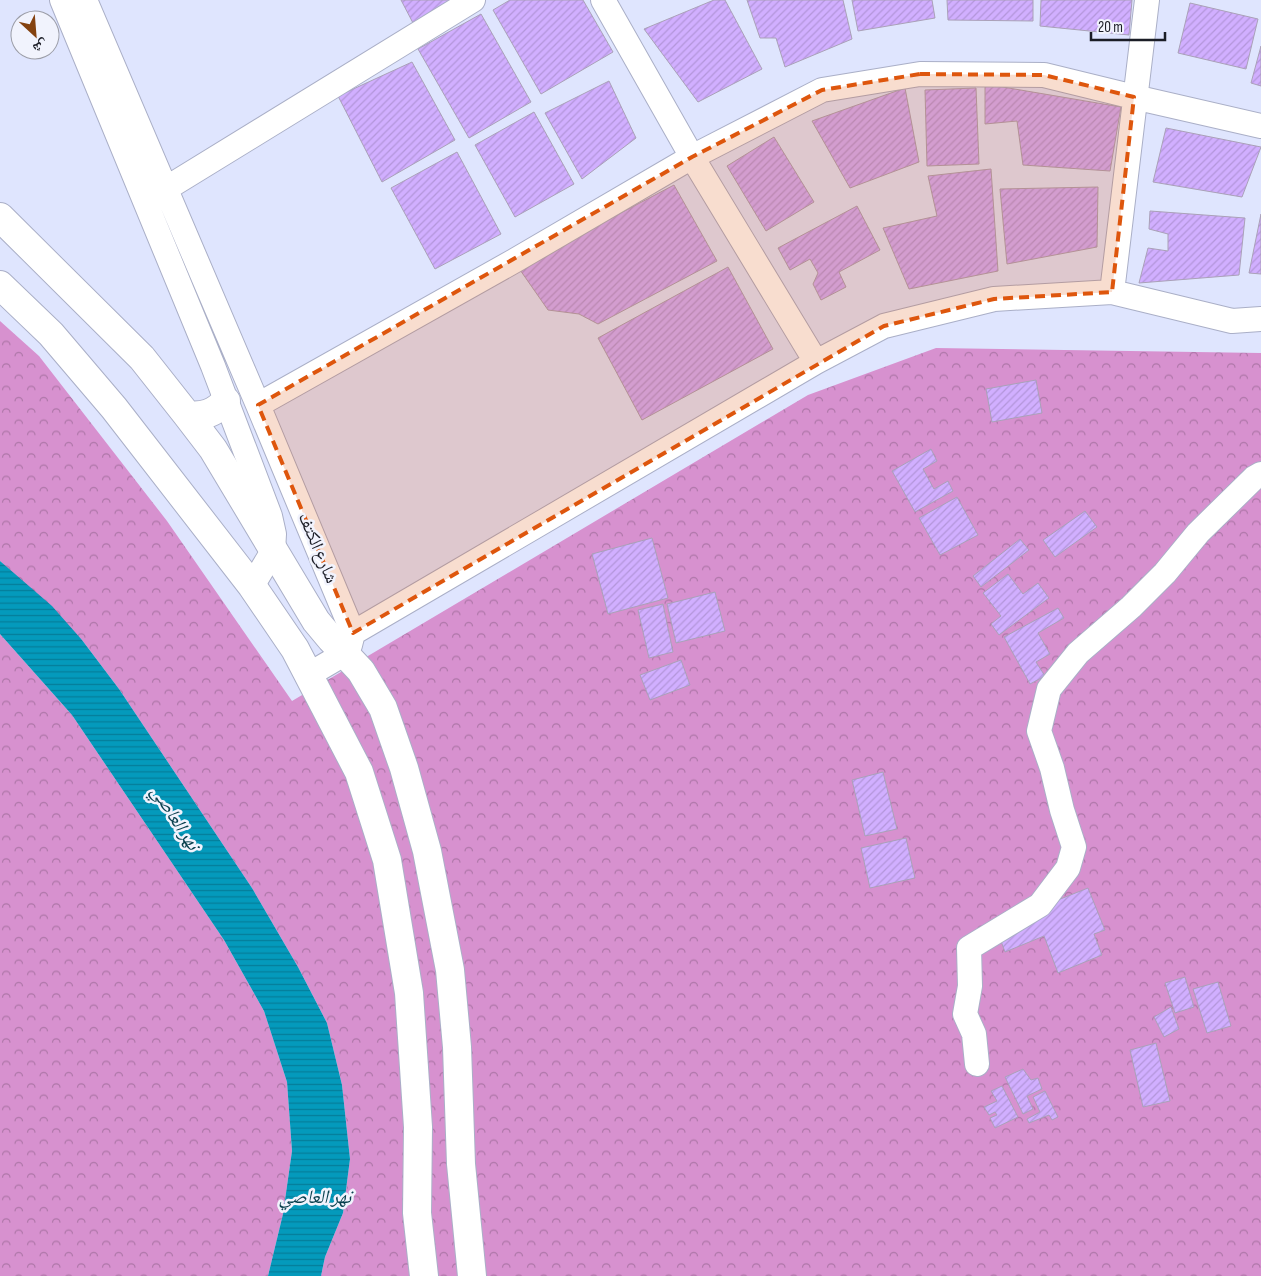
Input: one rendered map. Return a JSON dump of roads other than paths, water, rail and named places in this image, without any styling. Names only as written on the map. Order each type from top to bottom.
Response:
[{"type":"main road","points":[[0,216],[142,358],[187,415],[213,449],[316,621],[349,643],[361,670],[383,708],[404,768],[429,861],[450,970],[457,1047],[461,1164],[472,1276]]},
{"type":"main road","points":[[0,285],[51,334],[114,408],[252,586],[296,649],[359,772],[387,860],[408,993],[418,1127],[417,1213],[424,1276]]},
{"type":"main road","points":[[187,415],[204,415],[212,412],[226,401]]},
{"type":"street","points":[[62,0],[178,279],[270,516],[274,534],[273,550],[252,586]]},
{"type":"street","name":"شارع الكتف","points":[[86,0],[258,405],[349,643]]},
{"type":"street","points":[[167,188],[473,0]]},
{"type":"street","points":[[603,0],[692,157],[816,362]]},
{"type":"street","points":[[1112,292],[1147,0]]},
{"type":"street","points":[[258,405],[692,157],[822,90],[920,74],[1044,75],[1261,126]]},
{"type":"street","points":[[310,674],[349,643],[816,362],[884,326],[994,299],[1112,292],[1232,321],[1261,319]]},
{"type":"street","points":[[977,1064],[974,1034],[965,1014],[970,986],[969,948],[1040,905],[1068,868],[1074,847],[1062,810],[1052,768],[1039,731],[1049,689],[1078,653],[1131,607],[1166,573],[1198,533],[1254,478],[1261,474]]},
{"type":"water","name":"نهر العاصي","points":[[0,561],[52,606],[82,640],[119,689],[252,888],[298,967],[327,1023],[342,1085],[350,1159],[343,1213],[325,1257],[321,1276],[268,1276],[283,1214],[292,1151],[287,1082],[264,1011],[224,940],[72,715],[0,634]]}]
